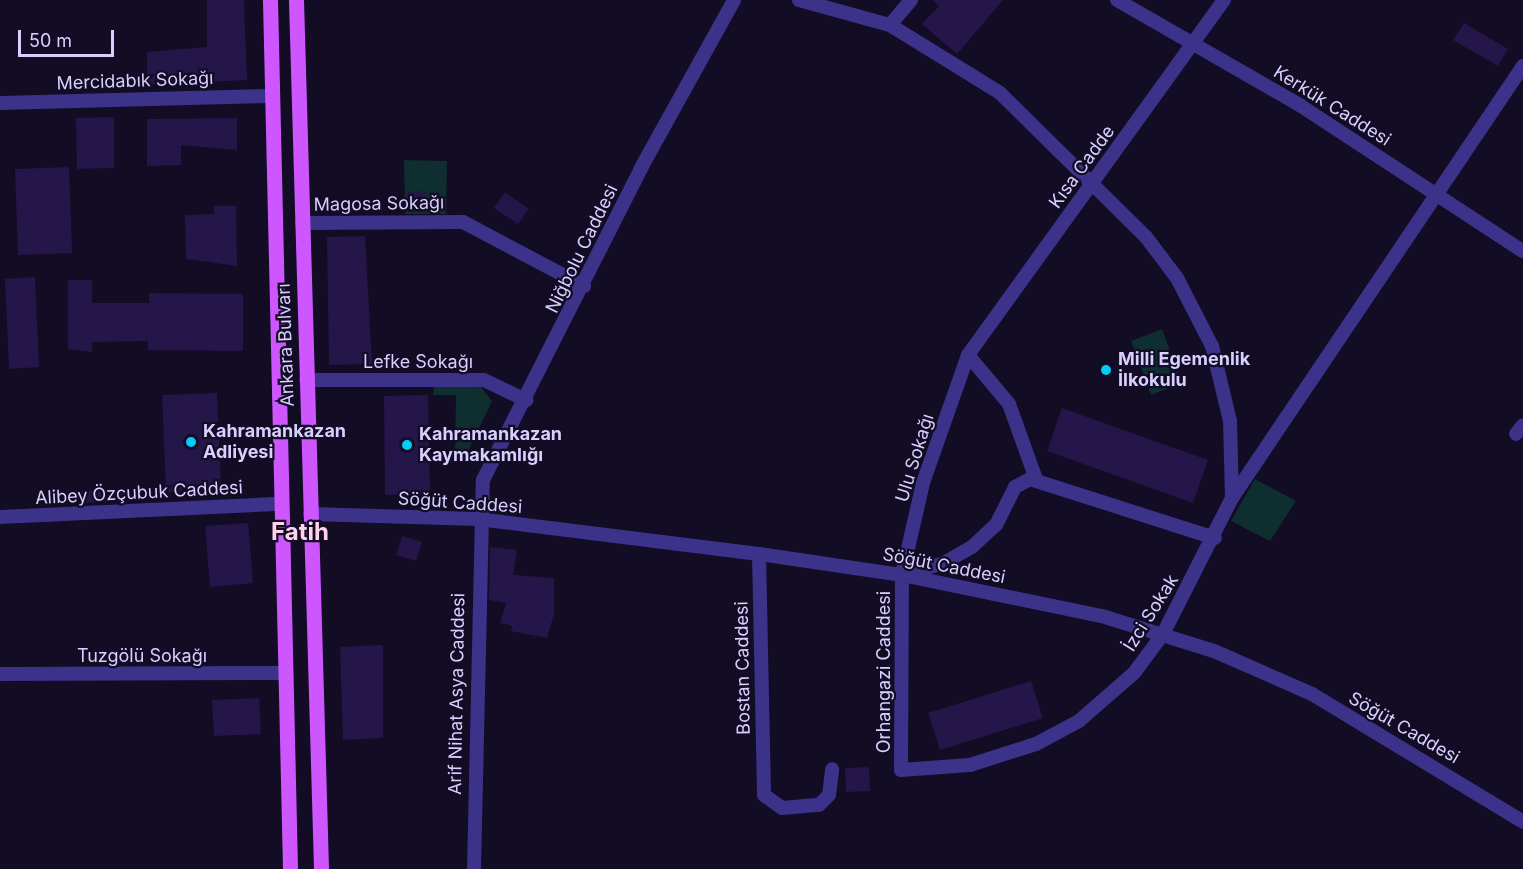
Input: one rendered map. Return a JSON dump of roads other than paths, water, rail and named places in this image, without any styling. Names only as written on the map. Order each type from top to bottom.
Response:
[{"type":"main road","name":"Ankara Bulvarı","points":[[270,0],[290,869]]},
{"type":"main road","name":"Ankara Bulvarı","points":[[296,0],[321,869]]},
{"type":"street","name":"Niğbolu Caddesi","points":[[478,519],[483,480],[584,286],[641,168],[734,0]]},
{"type":"street","points":[[799,0],[890,25],[1000,93],[1090,186],[1146,237],[1202,322],[1229,412],[1232,498]]},
{"type":"street","points":[[890,25],[911,0]]},
{"type":"street","name":"Kerkük Caddesi","points":[[1117,0],[1190,42],[1438,194],[1523,251]]},
{"type":"street","name":"Kısa Cadde","points":[[968,355],[1190,42],[1224,0]]},
{"type":"street","points":[[1232,498],[1523,66]]},
{"type":"street","name":"Mercidabık Sokağı","points":[[0,103],[272,96]]},
{"type":"street","name":"Magosa Sokağı","points":[[302,223],[463,222],[584,286]]},
{"type":"street","points":[[968,355],[1009,404],[1036,479]]},
{"type":"street","name":"Ulu Sokağı","points":[[902,574],[923,483],[968,355]]},
{"type":"street","name":"Lefke Sokağı","points":[[306,380],[483,380],[526,400]]},
{"type":"street","points":[[902,574],[944,563],[972,547],[996,525],[1015,487],[1036,479],[1215,538]]},
{"type":"street","name":"İzci Sokak","points":[[901,770],[970,765],[1051,737],[1117,690],[1163,634],[1215,538],[1232,498]]},
{"type":"street","name":"Alibey Özçubuk Caddesi","points":[[0,517],[280,504]]},
{"type":"street","name":"Söğüt Caddesi","points":[[310,514],[478,519],[759,554],[902,574],[1102,616],[1163,634],[1312,694],[1523,822]]},
{"type":"street","name":"Arif Nihat Asya Caddesi","points":[[474,869],[478,519]]},
{"type":"street","name":"Bostan Caddesi","points":[[759,554],[762,782],[773,805],[807,808],[826,801],[832,769]]},
{"type":"street","name":"Orhangazi Caddesi","points":[[901,770],[902,574]]},
{"type":"street","name":"Tuzgölü Sokağı","points":[[0,674],[285,673]]},
{"type":"place","name":"Milli Egemenlik İlkokulu","points":[[1106,370]]},
{"type":"place","name":"Kahramankazan Adliyesi","points":[[191,442]]},
{"type":"place","name":"Kahramankazan Kaymakamlığı","points":[[407,445]]},
{"type":"district","name":"Fatih","points":[[300,532]]}]
